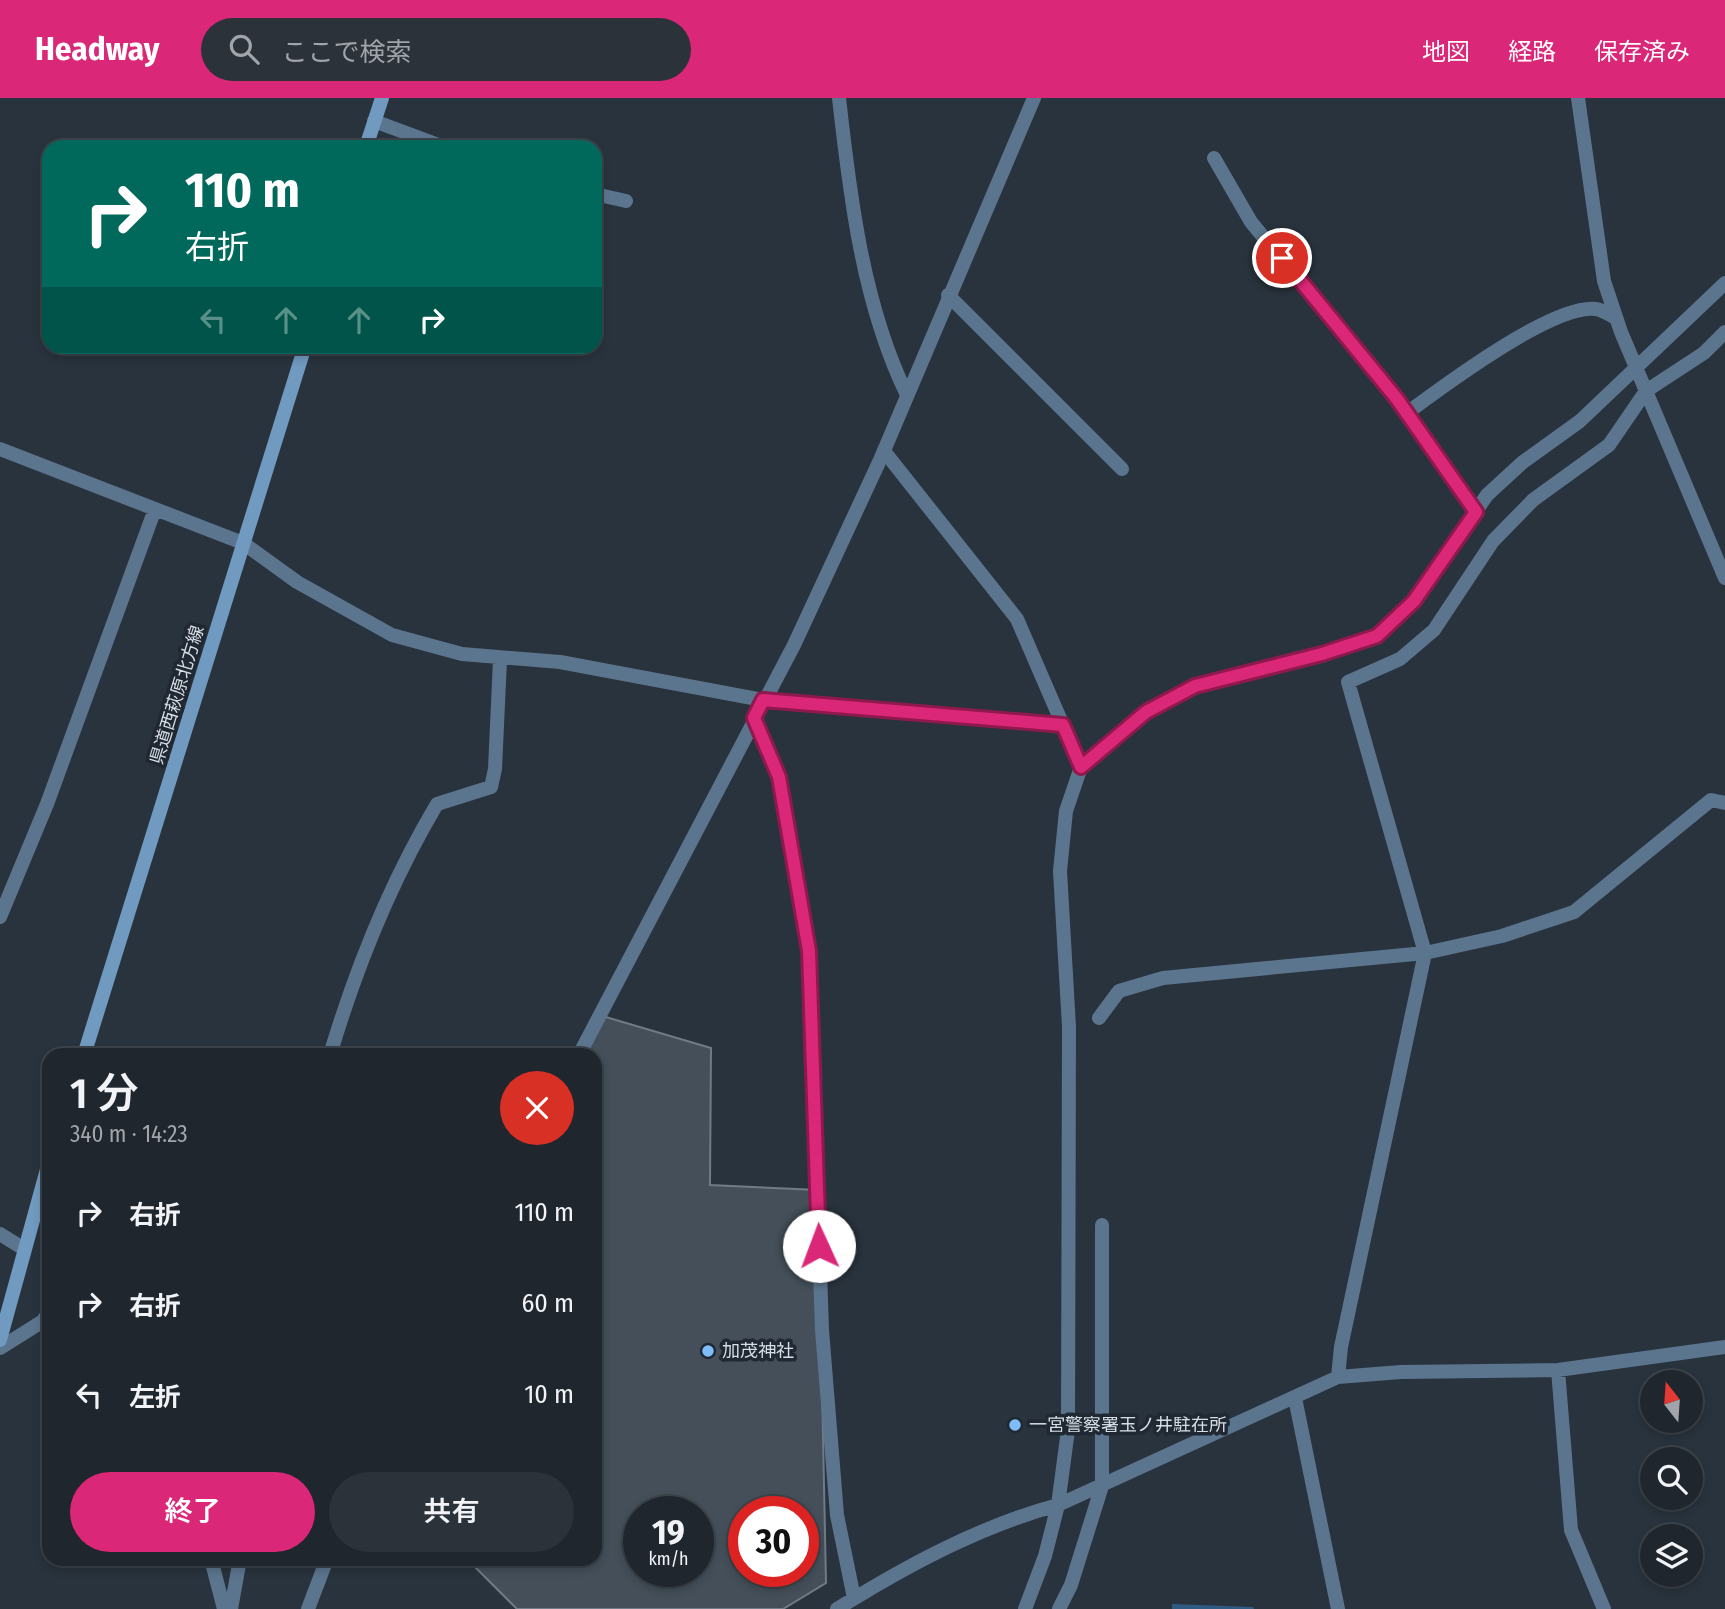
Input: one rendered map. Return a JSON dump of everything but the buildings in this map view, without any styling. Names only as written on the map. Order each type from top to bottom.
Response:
[{"type":"main road","points":[[368,140],[382,98]]},
{"type":"main road","name":"県道西萩原北方線","points":[[86,1048],[302,354]]},
{"type":"main road","points":[[0,1340],[42,1186]]},
{"type":"street","points":[[839,98],[845,153],[871,293],[889,359],[907,395]]},
{"type":"street","points":[[583,1048],[763,700],[794,646],[884,451],[948,295],[1034,98]]},
{"type":"street","points":[[1578,98],[1604,281],[1635,366],[1725,578]]},
{"type":"street","points":[[374,121],[425,140]]},
{"type":"street","points":[[1214,158],[1251,222],[1343,331],[1407,413],[1476,512]]},
{"type":"street","points":[[602,196],[626,201]]},
{"type":"street","points":[[1024,1609],[1045,1556],[1058,1505],[1068,1430],[1069,1027],[1060,871],[1066,811],[1081,767],[1146,712],[1195,686],[1322,654],[1377,636],[1414,601],[1487,495],[1523,462],[1580,421],[1725,283]]},
{"type":"street","points":[[948,295],[1122,469]]},
{"type":"street","points":[[1407,413],[1460,374],[1519,337],[1573,313],[1595,309],[1616,318]]},
{"type":"street","points":[[1338,1377],[1344,1334],[1425,953],[1348,682],[1400,659],[1434,630],[1493,541],[1533,500],[1609,445],[1646,391],[1703,354],[1725,332]]},
{"type":"street","points":[[0,449],[243,542],[297,582],[393,635],[462,654],[500,660],[560,662],[763,700],[1063,725]]},
{"type":"street","points":[[884,451],[1017,619],[1081,767]]},
{"type":"street","points":[[0,917],[62,765],[155,509]]},
{"type":"street","points":[[332,1048],[361,961],[409,852],[437,804],[491,787],[495,769],[500,660]]},
{"type":"street","points":[[754,718],[779,777],[809,951],[822,1330],[837,1515],[854,1598]]},
{"type":"street","points":[[1099,1018],[1119,991],[1163,978],[1425,953],[1502,936],[1574,912],[1711,800],[1725,803]]},
{"type":"street","points":[[1059,1609],[1071,1585],[1102,1486],[1102,1225]]},
{"type":"street","points":[[0,1234],[24,1249]]},
{"type":"street","points":[[0,1348],[42,1322]]},
{"type":"street","points":[[837,1609],[943,1550],[1019,1516],[1058,1505],[1102,1486],[1338,1377],[1401,1372],[1558,1370],[1725,1347]]},
{"type":"street","points":[[1558,1370],[1571,1530],[1604,1609]]},
{"type":"street","points":[[1296,1398],[1338,1609]]},
{"type":"street","points":[[213,1566],[225,1609]]},
{"type":"street","points":[[231,1609],[239,1566]]},
{"type":"street","points":[[308,1609],[324,1566]]},
{"type":"shaded area","points":[[1172,1604],[1253,1607],[1254,1609],[1172,1609]]},
{"type":"place","name":"加茂神社","points":[[708,1351]]},
{"type":"place","name":"一宮警察署玉ノ井駐在所","points":[[1015,1425]]},
{"type":"route","points":[[819,1246],[809,951],[779,777],[754,718],[763,700],[1063,725],[1081,767],[1101,747],[1146,712],[1195,686],[1322,654],[1377,636],[1414,601],[1476,512],[1397,399],[1282,258]]}]
